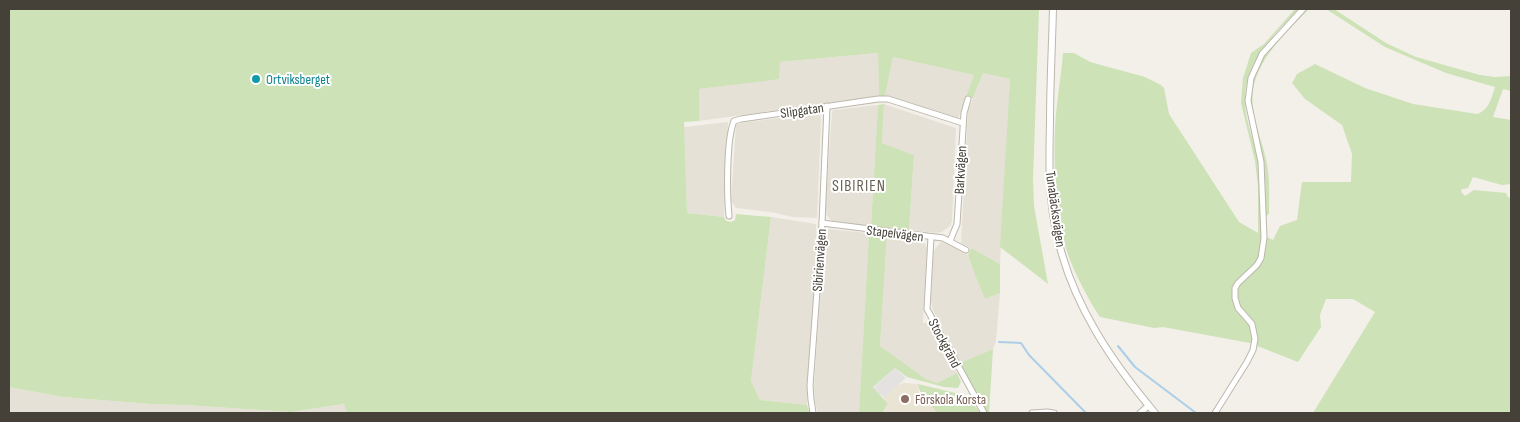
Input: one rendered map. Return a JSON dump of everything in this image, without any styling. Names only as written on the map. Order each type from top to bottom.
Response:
[{"type":"street","name":"Tunabäcksvägen","points":[[1053,9],[1049,166],[1057,239],[1067,272],[1084,311],[1113,359],[1154,413]]},
{"type":"street","points":[[1215,413],[1247,362],[1256,339],[1252,324],[1238,308],[1235,298],[1235,288],[1257,265],[1261,258],[1264,238],[1261,162],[1248,102],[1249,84],[1254,68],[1262,54],[1303,9]]},
{"type":"street","name":"Slipgatan","points":[[729,216],[727,203],[730,144],[734,122],[740,119],[878,99],[888,100],[963,123]]},
{"type":"street","name":"Barkvägen","points":[[950,241],[957,224],[963,123],[968,99]]},
{"type":"street","name":"Sibirienvägen","points":[[814,413],[810,400],[810,386],[822,223],[827,106]]},
{"type":"street","name":"Stapelvägen","points":[[822,223],[931,237],[950,241],[966,250]]},
{"type":"street","name":"Stockgränd","points":[[931,237],[928,309],[984,413]]},
{"type":"street","points":[[1140,413],[1148,406]]},
{"type":"street","points":[[1032,413],[1054,413]]},
{"type":"shaded area","points":[[878,53],[879,96],[699,121],[699,89],[730,85],[780,62]]},
{"type":"shaded area","points":[[893,57],[974,75],[958,119],[885,96]]},
{"type":"shaded area","points":[[983,73],[1010,79],[1000,264],[961,243],[968,111]]},
{"type":"shaded area","points":[[884,104],[956,128],[952,221],[950,226],[942,232],[909,230],[914,155],[882,143]]},
{"type":"shaded area","points":[[878,105],[871,226],[832,221],[827,216],[825,210],[832,112],[833,110]]},
{"type":"shaded area","points":[[820,114],[821,119],[817,218],[793,217],[771,212],[736,208],[731,201],[736,125]]},
{"type":"shaded area","points":[[728,122],[724,217],[687,213],[684,127]]},
{"type":"shaded area","points":[[771,217],[816,224],[817,251],[807,405],[760,400],[751,381]]},
{"type":"shaded area","points":[[828,229],[869,233],[859,413],[818,413],[815,402],[814,388],[824,233]]},
{"type":"shaded area","points":[[887,235],[918,239],[925,244],[927,249],[923,323],[930,322],[957,373],[937,383],[926,379],[880,346]]},
{"type":"shaded area","points":[[941,242],[948,243],[968,255],[985,299],[1000,293],[996,341],[993,349],[960,363],[933,310],[931,301],[933,254]]},
{"type":"shaded area","points":[[895,368],[906,378],[884,397],[874,387]]},
{"type":"shaded area","name":"Förskola Korsta","points":[[904,383],[918,384],[921,396],[937,413],[882,413],[888,405],[883,397],[898,385]]},
{"type":"shaded area","points":[[9,387],[63,397],[291,412],[345,404],[347,413],[9,413]]},
{"type":"green space","points":[[9,9],[1039,9],[1033,179],[1034,206],[1048,284],[1000,247],[1010,79],[983,73],[973,98],[966,97],[974,75],[893,57],[885,96],[879,96],[878,53],[780,62],[779,79],[699,89],[699,121],[684,122],[687,213],[724,217],[726,221],[731,222],[735,220],[736,214],[771,217],[751,381],[760,400],[807,405],[810,413],[347,413],[344,404],[291,412],[63,397],[9,387]]},
{"type":"green space","points":[[1295,9],[1299,9],[1277,31],[1259,55],[1247,82],[1245,97],[1246,113],[1259,171],[1261,234],[1273,240],[1280,226],[1297,220],[1302,182],[1351,182],[1352,154],[1342,125],[1305,99],[1292,83],[1297,74],[1315,64],[1365,88],[1413,104],[1477,114],[1487,107],[1495,87],[1446,73],[1385,47],[1326,9],[1334,9],[1386,43],[1416,57],[1480,75],[1495,77],[1511,76],[1511,91],[1503,89],[1493,117],[1511,120],[1511,184],[1502,185],[1473,177],[1468,188],[1462,189],[1461,192],[1465,196],[1474,190],[1506,193],[1511,198],[1511,413],[1313,413],[1375,312],[1353,299],[1326,299],[1320,315],[1321,327],[1298,362],[1250,343],[1163,327],[1154,328],[1100,317],[1086,293],[1066,248],[1056,189],[1055,130],[1063,53],[1074,53],[1090,62],[1145,77],[1161,85],[1164,88],[1169,114],[1239,222],[1258,233],[1258,186],[1255,161],[1241,103],[1243,78],[1251,53],[1264,44]]},
{"type":"green space","points":[[1305,9],[1309,9],[1265,59],[1253,89],[1253,111],[1268,170],[1269,214],[1266,216],[1264,165],[1251,102],[1252,79],[1256,68],[1266,52]]},
{"type":"green space","points":[[884,104],[882,143],[914,155],[909,230],[871,226],[878,105]]},
{"type":"green space","points":[[869,233],[887,235],[880,346],[926,379],[937,383],[957,373],[961,382],[958,388],[944,387],[907,377],[895,368],[873,387],[888,404],[882,413],[859,413]]},
{"type":"green space","points":[[971,248],[1000,264],[1000,293],[985,299],[968,255]]},
{"type":"green space","points":[[993,349],[989,413],[987,413],[960,363]]},
{"type":"green space","points":[[918,384],[968,396],[980,413],[937,413],[923,396]]},
{"type":"waterway","points":[[999,342],[1021,343],[1029,355],[1086,413]]},
{"type":"waterway","points":[[1118,346],[1135,367],[1196,413]]},
{"type":"place","name":"Ortviksberget","points":[[256,79]]},
{"type":"place","name":"Förskola Korsta","points":[[905,399]]},
{"type":"district","name":"SIBIRIEN","points":[[859,185]]}]
